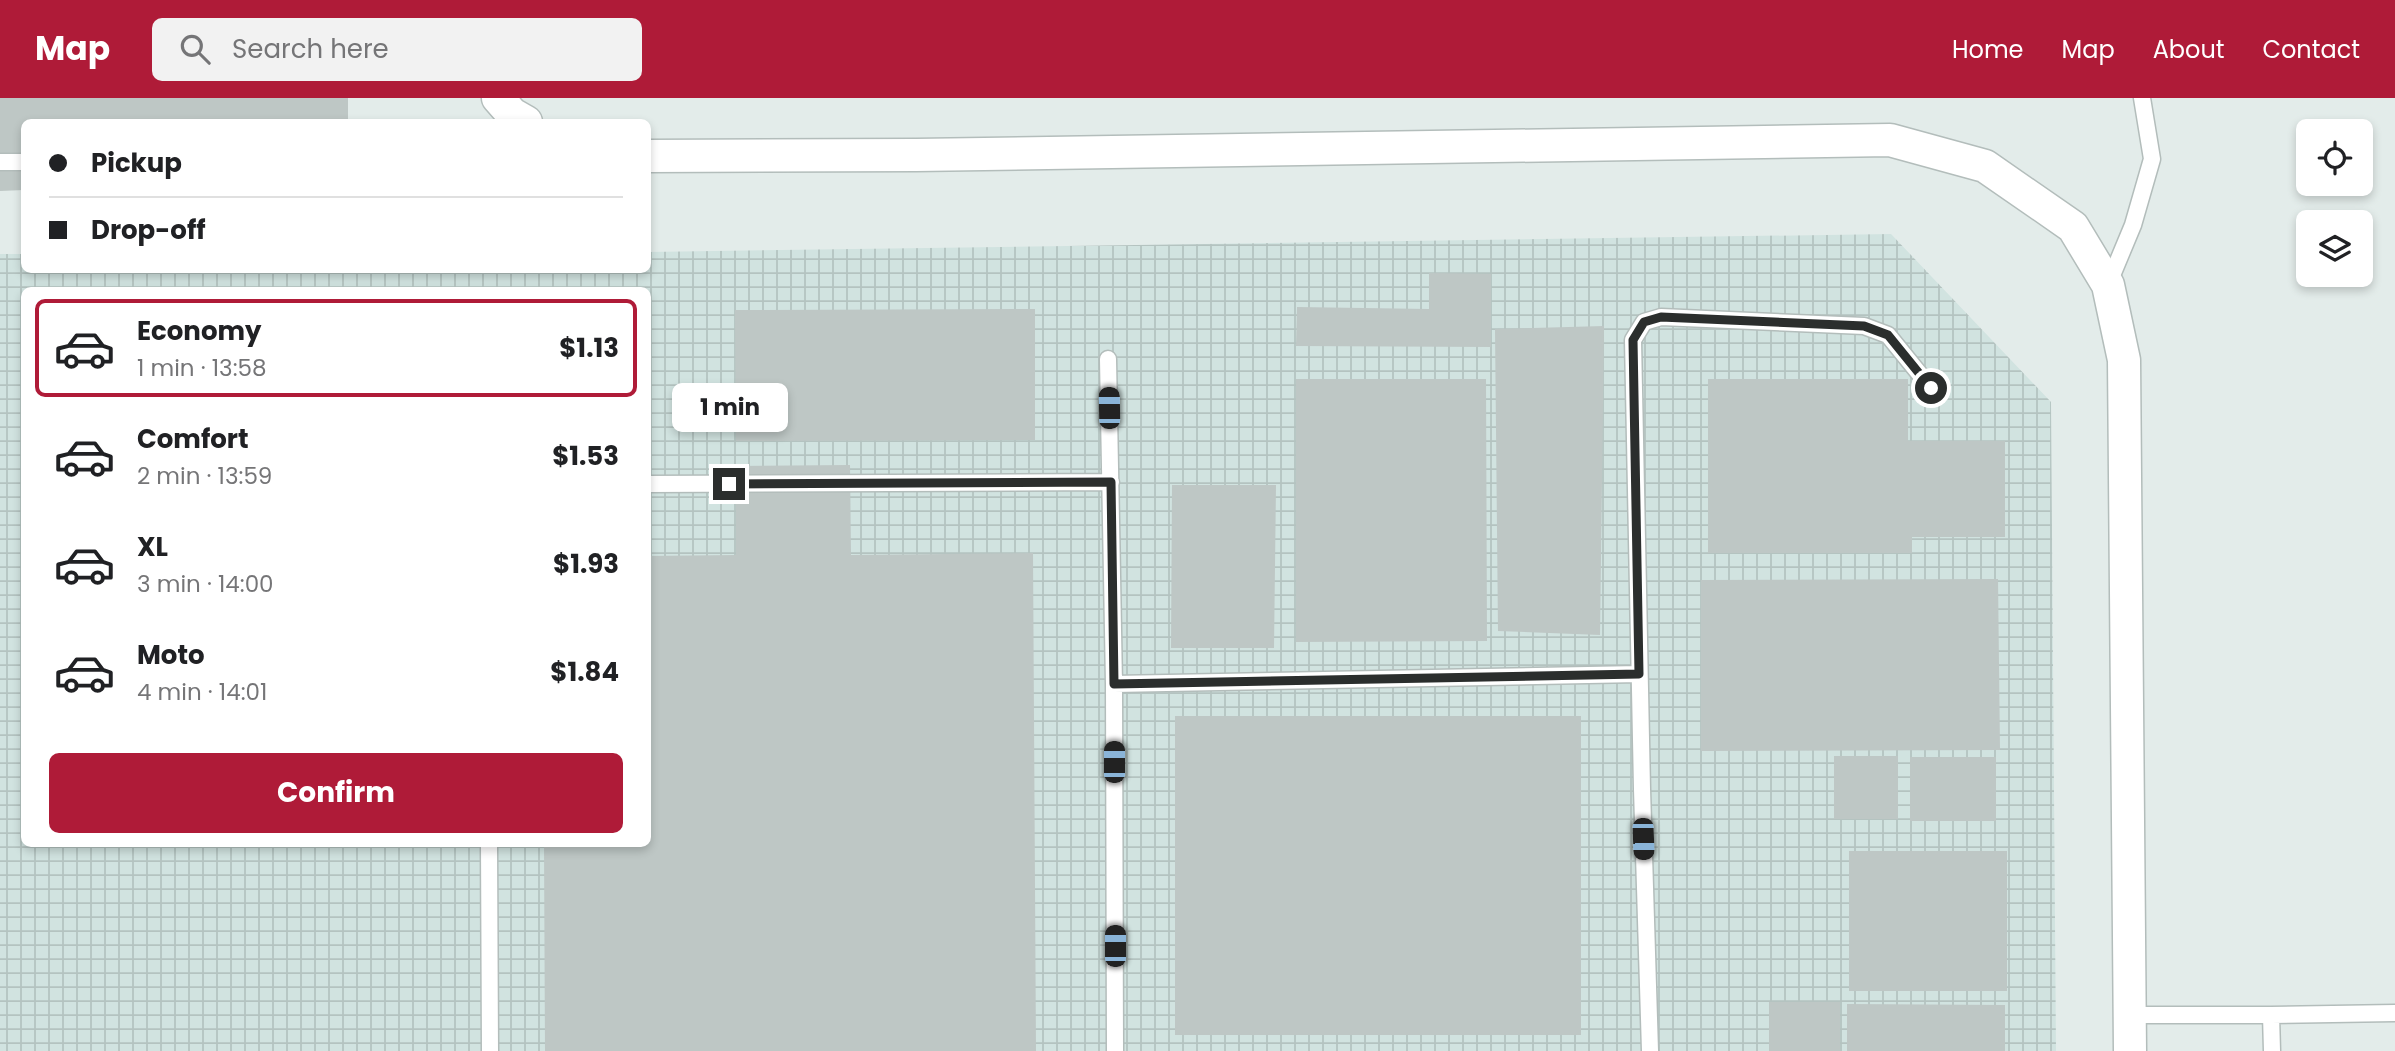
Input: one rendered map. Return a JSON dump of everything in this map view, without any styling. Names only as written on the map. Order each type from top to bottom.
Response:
[{"type":"street","points":[[498,98],[512,114],[521,119]]},
{"type":"street","points":[[651,156],[916,155],[1890,140],[1986,166],[2073,227],[2108,285],[2124,360],[2130,1051]]},
{"type":"lane","points":[[2108,285],[2133,225],[2152,159],[2143,98]]},
{"type":"lane","points":[[0,162],[21,162]]},
{"type":"lane","points":[[1650,1051],[1633,340],[1644,322],[1661,317],[1864,326],[1888,335],[1931,388]]},
{"type":"lane","points":[[1108,359],[1114,684],[1115,1051]]},
{"type":"lane","points":[[651,484],[1111,482]]},
{"type":"lane","points":[[1114,684],[1639,674]]},
{"type":"lane","points":[[489,847],[490,1051]]},
{"type":"lane","points":[[2129,1015],[2395,1013]]},
{"type":"lane","points":[[2271,1014],[2272,1051]]},
{"type":"shaded area","points":[[1891,234],[2051,402],[2056,1051],[0,1051],[0,254],[21,254],[21,273],[651,273],[651,252]]},
{"type":"building","points":[[0,98],[348,98],[348,119],[21,119],[21,190],[0,191]]},
{"type":"building","points":[[1429,273],[1491,274],[1491,347],[1296,346],[1297,307],[1429,309]]},
{"type":"building","points":[[1035,309],[1035,440],[736,441],[735,310]]},
{"type":"building","points":[[1604,326],[1600,635],[1498,631],[1495,329]]},
{"type":"building","points":[[1296,379],[1486,379],[1487,641],[1296,642]]},
{"type":"building","points":[[1708,379],[1908,379],[1908,441],[2005,441],[2005,537],[1912,537],[1912,553],[1708,553]]},
{"type":"building","points":[[850,465],[851,555],[1033,553],[1036,1051],[545,1051],[544,847],[651,847],[651,556],[736,555],[736,466]]},
{"type":"building","points":[[1172,485],[1276,485],[1274,648],[1171,648]]},
{"type":"building","points":[[1998,579],[2000,750],[1701,751],[1701,580]]},
{"type":"building","points":[[1175,716],[1581,716],[1581,1035],[1175,1035]]},
{"type":"building","points":[[1834,756],[1898,756],[1898,819],[1834,819]]},
{"type":"building","points":[[1910,757],[1996,757],[1996,821],[1910,821]]},
{"type":"building","points":[[1849,851],[2007,851],[2007,991],[1849,991]]},
{"type":"building","points":[[1769,1002],[1840,1002],[1840,1051],[1769,1051]]},
{"type":"building","points":[[1847,1004],[2005,1005],[2005,1051],[1847,1051]]},
{"type":"route","points":[[729,484],[1111,482],[1114,684],[1639,674],[1633,340],[1644,322],[1661,317],[1864,326],[1888,335],[1931,388]]}]
